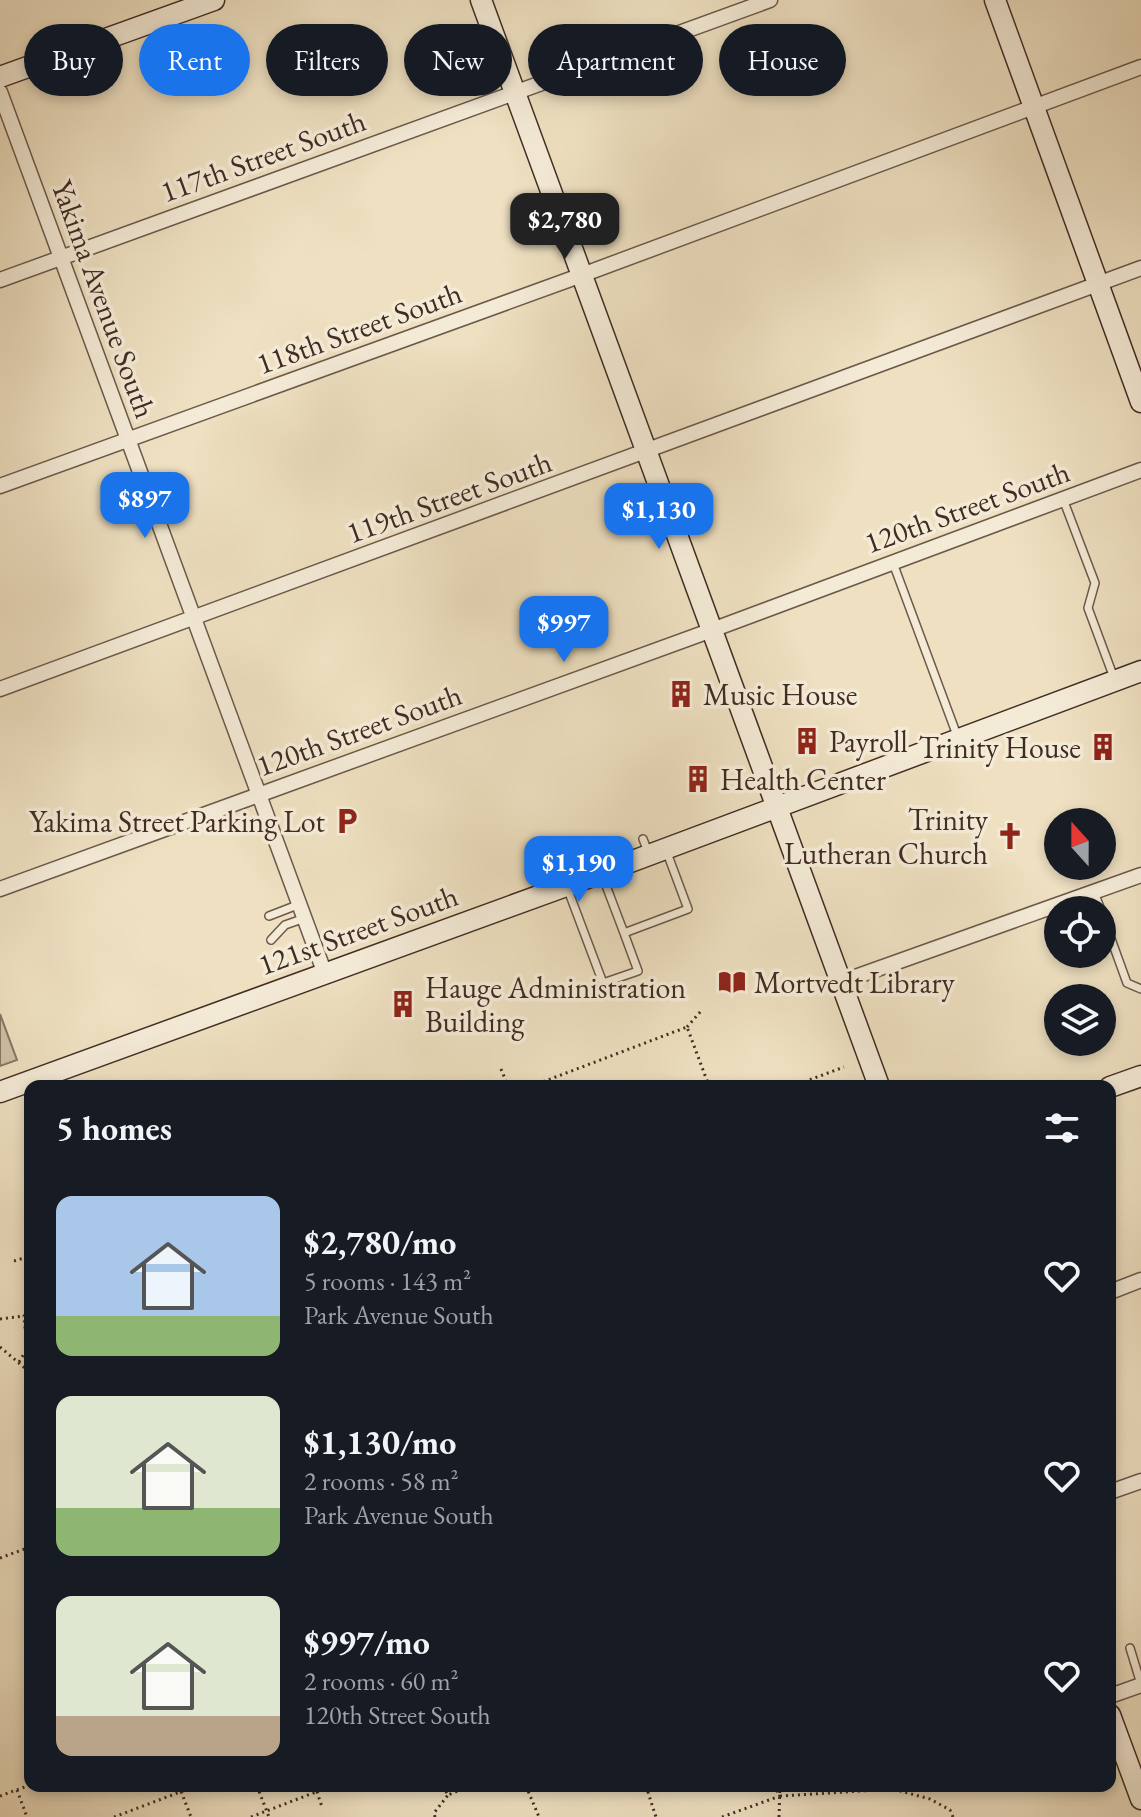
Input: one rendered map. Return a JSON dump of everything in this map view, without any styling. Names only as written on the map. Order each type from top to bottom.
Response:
[{"type":"street","points":[[0,77],[214,0]]},
{"type":"street","points":[[481,0],[877,1080]]},
{"type":"street","name":"117th Street South","points":[[0,280],[770,0]]},
{"type":"street","points":[[995,0],[1141,402]]},
{"type":"street","name":"118th Street South","points":[[0,486],[582,275],[1141,67]]},
{"type":"street","name":"Yakima Avenue South","points":[[0,92],[302,911],[323,979]]},
{"type":"street","name":"119th Street South","points":[[0,689],[1141,268]]},
{"type":"street","name":"120th Street South","points":[[0,889],[1141,470]]},
{"type":"street","name":"121st Street South","points":[[35,1080],[283,996],[323,979],[569,893],[652,847],[777,806],[1141,671]]},
{"type":"street","points":[[1086,896],[1141,875]]},
{"type":"street","points":[[841,982],[1044,913]]},
{"type":"street","points":[[1116,1085],[1141,1076]]},
{"type":"street","name":"121st Street South","points":[[0,1092],[24,1084]]},
{"type":"street","points":[[1116,1290],[1141,1280]]},
{"type":"street","points":[[1116,1490],[1141,1481]]},
{"type":"street","points":[[1116,1694],[1141,1685]]},
{"type":"street","points":[[1116,1731],[1141,1799]]},
{"type":"lane","points":[[1063,499],[1095,583],[1088,608],[1116,681]]},
{"type":"lane","points":[[893,563],[959,740]]},
{"type":"lane","points":[[624,933],[688,909],[652,847]]},
{"type":"lane","points":[[569,893],[603,983],[638,971],[607,872]]},
{"type":"lane","points":[[1094,892],[1095,896]]},
{"type":"lane","points":[[269,916],[302,911]]},
{"type":"lane","points":[[271,940],[302,911]]},
{"type":"lane","points":[[1116,953],[1127,983],[1141,989]]},
{"type":"lane","points":[[1130,1648],[1141,1685]]},
{"type":"path","points":[[548,1080],[687,1027],[701,1011]]},
{"type":"path","points":[[687,1027],[707,1080]]},
{"type":"path","points":[[809,1080],[844,1067]]},
{"type":"path","points":[[501,1069],[506,1080]]},
{"type":"path","points":[[14,1261],[24,1258]]},
{"type":"path","points":[[0,1319],[24,1316]]},
{"type":"path","points":[[0,1347],[24,1367]]},
{"type":"path","points":[[19,1362],[24,1354]]},
{"type":"path","points":[[0,1558],[24,1549]]},
{"type":"path","points":[[0,1796],[24,1787]]},
{"type":"path","points":[[17,1790],[27,1817]]},
{"type":"path","points":[[114,1817],[178,1792]]},
{"type":"path","points":[[181,1792],[191,1817]]},
{"type":"path","points":[[259,1792],[269,1817]]},
{"type":"path","points":[[251,1817],[316,1792]]},
{"type":"path","points":[[319,1792],[322,1807]]},
{"type":"path","points":[[435,1817],[434,1813],[448,1795],[455,1792]]},
{"type":"path","points":[[529,1792],[539,1817]]},
{"type":"path","points":[[648,1792],[656,1817]]},
{"type":"path","points":[[779,1792],[779,1817]]},
{"type":"path","points":[[722,1817],[780,1796],[859,1792]]},
{"type":"path","points":[[904,1792],[930,1799],[950,1810],[953,1817]]},
{"type":"shaded area","points":[[0,1014],[17,1060],[0,1066]]},
{"type":"place","name":"Music House","points":[[681,694]]},
{"type":"place","name":"Payroll","points":[[807,741]]},
{"type":"place","name":"Trinity House","points":[[1103,747]]},
{"type":"place","name":"Health Center","points":[[698,779]]},
{"type":"place","name":"Yakima Street Parking Lot","points":[[347,821]]},
{"type":"place","name":"Trinity Lutheran Church","points":[[1010,836]]},
{"type":"place","name":"Mortvedt Library","points":[[732,982]]},
{"type":"place","name":"Hauge Administration Building","points":[[403,1004]]}]
